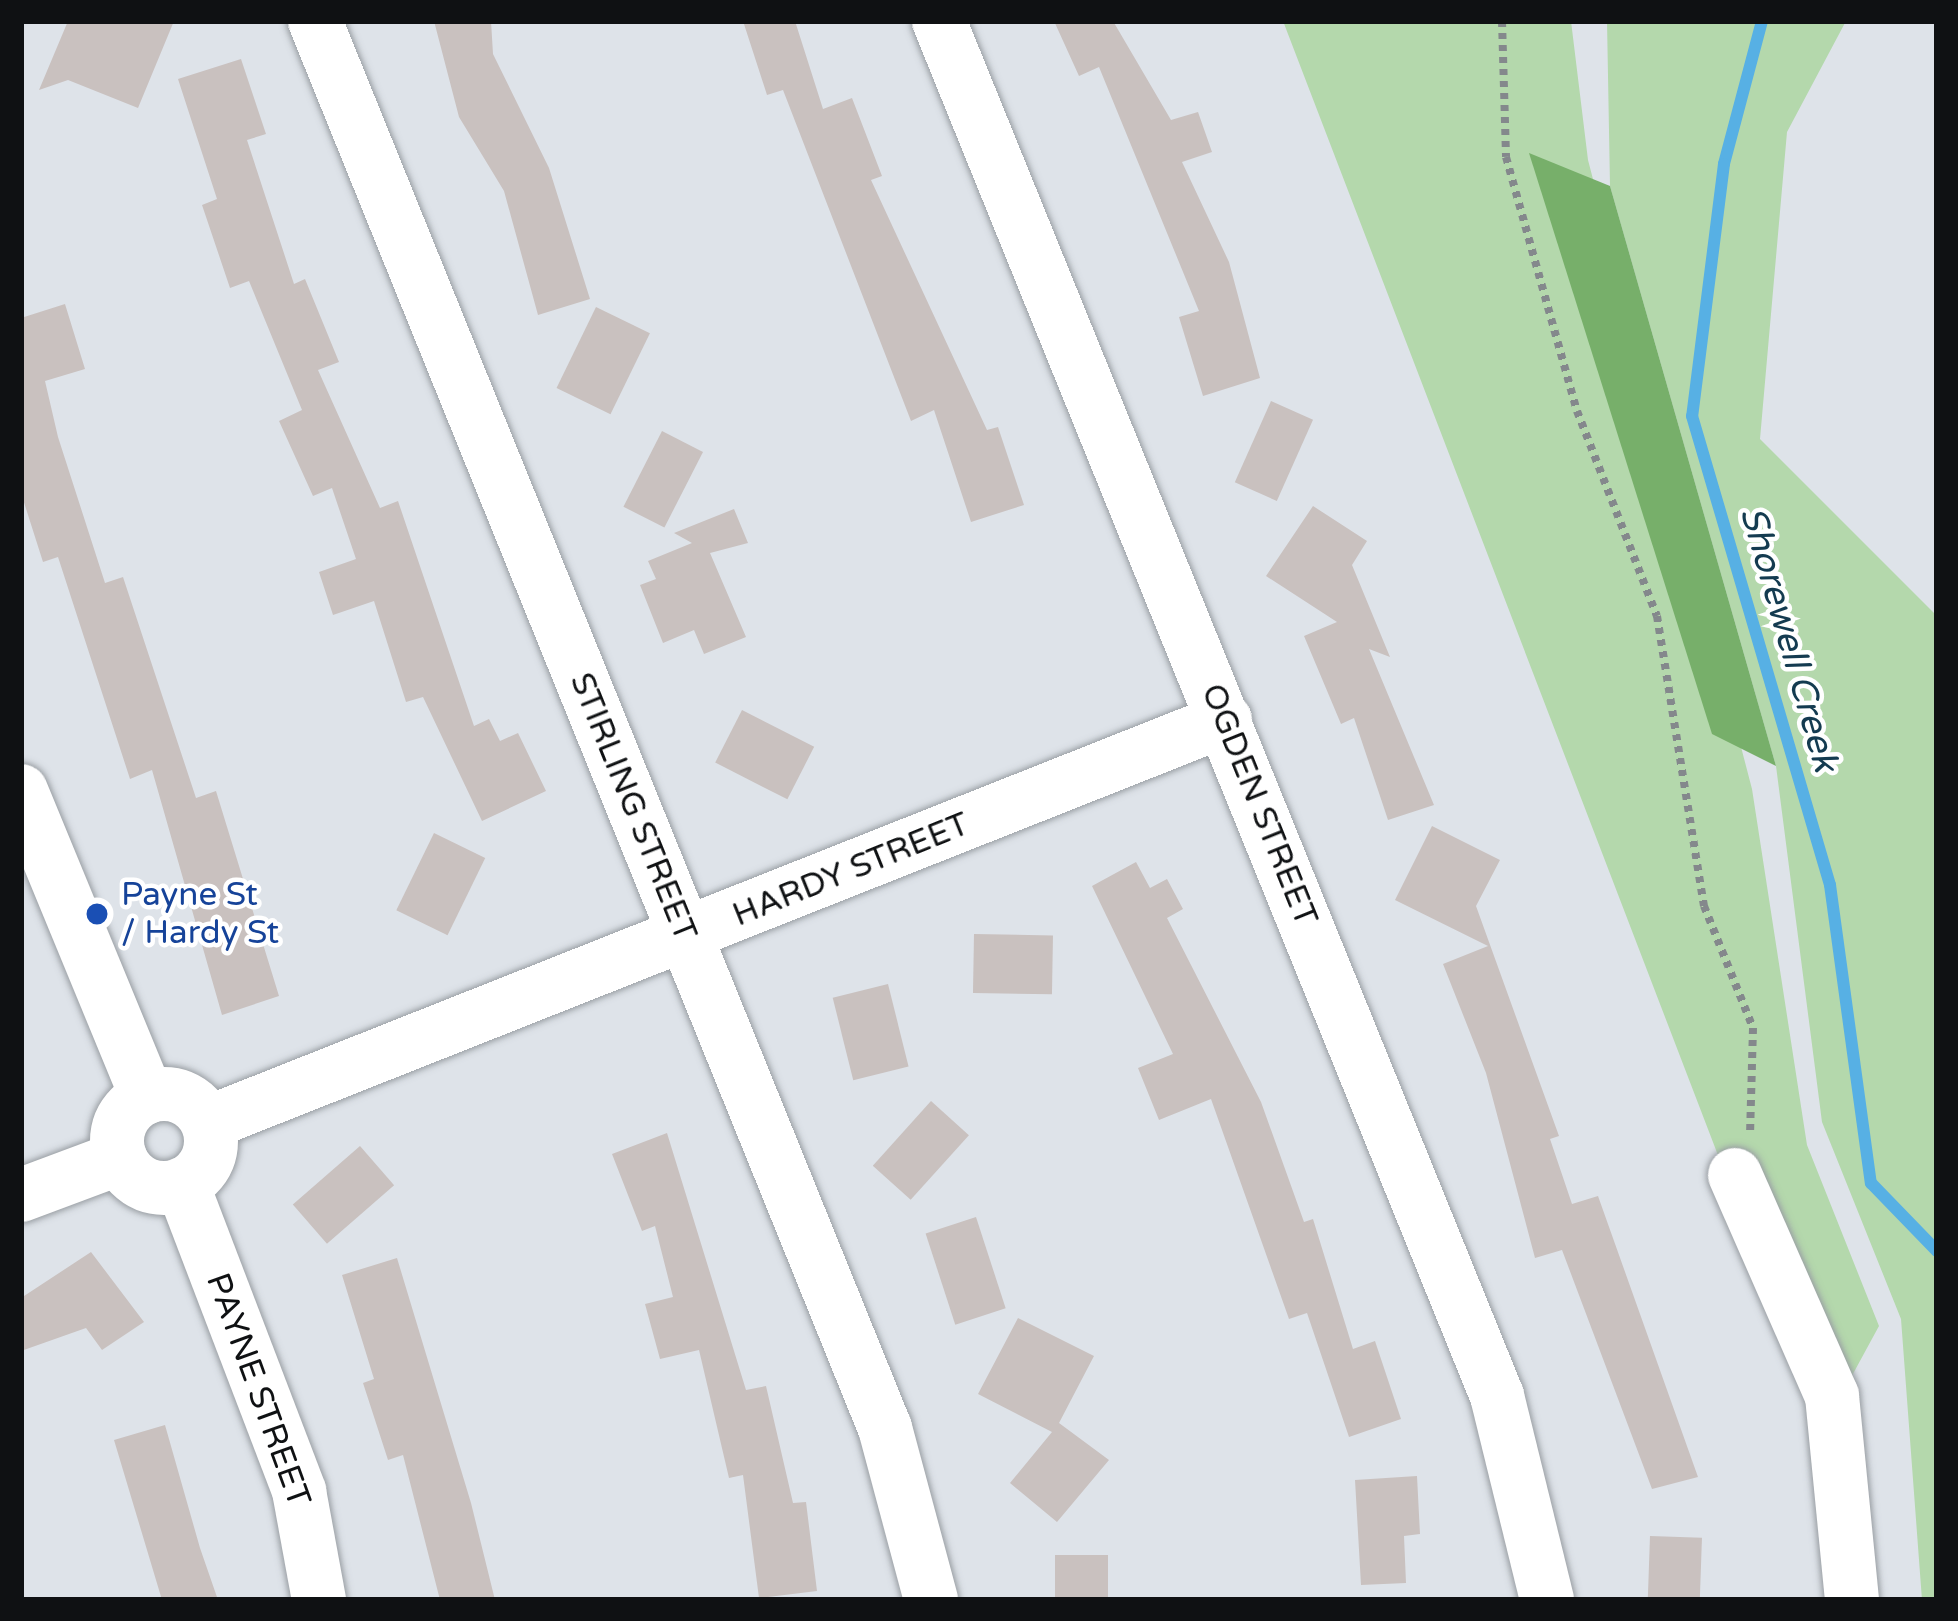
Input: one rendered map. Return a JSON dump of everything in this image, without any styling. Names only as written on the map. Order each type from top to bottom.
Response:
[{"type":"street","name":"STIRLING STREET","points":[[315,21],[885,1428],[931,1600]]},
{"type":"street","name":"OGDEN STREET","points":[[939,21],[1497,1396],[1547,1600]]},
{"type":"street","name":"HARDY STREET","points":[[208,1123],[1225,720]]},
{"type":"street","points":[[21,791],[147,1097]]},
{"type":"street","points":[[147,1097],[189,1101],[208,1123],[204,1166],[182,1184],[152,1186],[121,1158],[124,1116],[147,1097]]},
{"type":"street","points":[[21,1195],[121,1158]]},
{"type":"street","points":[[1742,1158],[1832,1396],[1852,1600]]},
{"type":"street","name":"PAYNE STREET","points":[[182,1184],[299,1490],[319,1600]]},
{"type":"path","points":[[1502,21],[1505,157],[1577,411],[1657,616],[1704,906],[1753,1028],[1742,1158]]},
{"type":"green space","points":[[1283,21],[1571,21],[1588,160],[1752,789],[1807,1145],[1879,1326],[1823,1429]]},
{"type":"green space","points":[[1607,21],[1846,21],[1787,132],[1760,439],[1937,616],[1937,1600],[1922,1600],[1901,1319],[1822,1122],[1776,766],[1610,186]]},
{"type":"green space","points":[[1529,153],[1610,186],[1776,766],[1712,734]]},
{"type":"building","points":[[68,21],[174,21],[138,108],[68,80],[39,90]]},
{"type":"building","points":[[434,21],[491,21],[493,54],[549,168],[590,299],[538,315],[504,191],[459,117]]},
{"type":"building","points":[[743,21],[795,21],[823,109],[852,98],[882,176],[871,180],[987,430],[998,427],[1024,505],[971,522],[934,410],[911,421],[783,90],[767,95]]},
{"type":"building","points":[[1054,21],[1113,21],[1171,120],[1198,112],[1212,152],[1182,162],[1229,262],[1260,378],[1203,396],[1179,317],[1199,311],[1099,67],[1079,76]]},
{"type":"building","points":[[241,59],[266,134],[247,140],[294,284],[305,279],[339,362],[318,370],[380,508],[398,501],[474,726],[489,719],[500,741],[518,733],[546,791],[482,821],[423,697],[406,702],[374,601],[333,615],[319,572],[356,559],[332,488],[313,496],[279,421],[302,410],[249,281],[230,288],[202,205],[217,199],[178,79]]},
{"type":"building","points":[[65,304],[85,369],[45,381],[58,437],[105,583],[123,577],[196,798],[216,791],[279,996],[222,1015],[152,770],[130,779],[58,557],[43,562],[21,493],[21,318]]},
{"type":"building","points":[[596,307],[650,333],[610,414],[557,388]]},
{"type":"building","points":[[1271,401],[1313,420],[1277,501],[1235,482]]},
{"type":"building","points":[[662,431],[703,452],[664,528],[623,507]]},
{"type":"building","points":[[1313,506],[1367,541],[1352,565],[1390,657],[1369,649],[1434,805],[1388,820],[1354,718],[1341,724],[1304,636],[1337,622],[1266,576]]},
{"type":"building","points":[[734,509],[748,543],[710,553],[746,637],[704,654],[694,630],[663,643],[640,585],[656,579],[648,561],[692,543],[674,533]]},
{"type":"building","points":[[742,710],[814,747],[787,799],[715,763]]},
{"type":"building","points":[[1432,826],[1500,860],[1476,906],[1559,1136],[1550,1139],[1572,1204],[1598,1196],[1698,1477],[1652,1489],[1562,1250],[1535,1258],[1486,1073],[1443,964],[1488,946],[1395,900]]},
{"type":"building","points":[[434,833],[485,858],[448,935],[396,910]]},
{"type":"building","points":[[1136,862],[1150,888],[1167,879],[1183,909],[1167,918],[1261,1102],[1304,1222],[1313,1219],[1353,1349],[1375,1341],[1401,1419],[1349,1437],[1307,1313],[1289,1319],[1211,1099],[1159,1120],[1138,1068],[1173,1054],[1092,886]]},
{"type":"building","points":[[974,934],[1053,935],[1052,994],[973,993]]},
{"type":"building","points":[[888,984],[909,1066],[853,1080],[833,998]]},
{"type":"building","points":[[931,1101],[969,1135],[911,1200],[873,1166]]},
{"type":"building","points":[[667,1133],[746,1390],[766,1386],[793,1503],[806,1502],[817,1591],[759,1598],[743,1475],[729,1478],[699,1350],[660,1359],[645,1304],[673,1297],[655,1226],[642,1231],[612,1154]]},
{"type":"building","points":[[360,1146],[394,1185],[327,1244],[293,1204]]},
{"type":"building","points":[[976,1217],[1006,1308],[955,1325],[926,1233]]},
{"type":"building","points":[[91,1252],[144,1322],[102,1350],[86,1328],[21,1351],[21,1298]]},
{"type":"building","points":[[397,1258],[471,1503],[495,1600],[440,1600],[403,1455],[388,1460],[363,1383],[374,1379],[342,1275]]},
{"type":"building","points":[[1018,1318],[1094,1356],[1059,1423],[1109,1460],[1057,1522],[1010,1483],[1052,1432],[978,1394]]},
{"type":"building","points":[[165,1425],[218,1600],[162,1600],[114,1440]]},
{"type":"building","points":[[1417,1476],[1420,1534],[1404,1536],[1406,1583],[1361,1585],[1355,1480]]},
{"type":"building","points":[[1650,1536],[1702,1538],[1700,1600],[1648,1600]]},
{"type":"building","points":[[1055,1555],[1108,1555],[1108,1600],[1055,1600]]},
{"type":"waterway","name":"Shorewell Creek","points":[[1762,21],[1724,164],[1692,416],[1830,885],[1871,1183],[1937,1251]]},
{"type":"place","name":"Payne St / Hardy St","points":[[97,914]]}]
